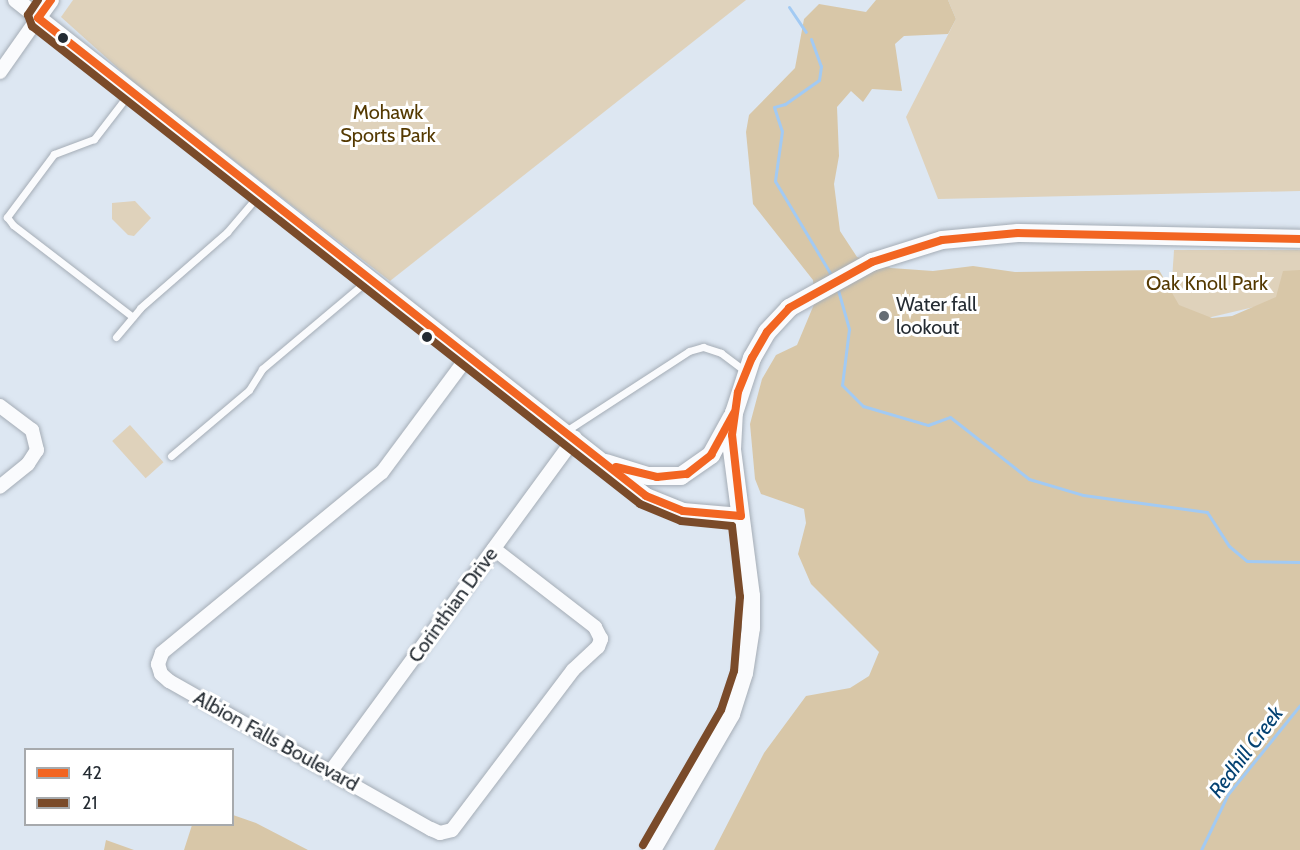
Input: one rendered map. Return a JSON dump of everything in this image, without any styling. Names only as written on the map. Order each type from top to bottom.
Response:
[{"type":"main road","points":[[652,850],[731,714],[744,673],[752,628],[751,596],[732,449],[734,413],[745,371],[767,332],[789,308],[872,262],[942,240],[1018,233],[1300,239]]},
{"type":"main road","points":[[606,463],[648,476],[687,474],[711,455],[734,413]]},
{"type":"street","points":[[16,0],[369,279],[606,463],[666,506],[741,516]]},
{"type":"street","points":[[0,72],[51,0]]},
{"type":"street","name":"Albion Falls Boulevard","points":[[469,355],[382,472],[162,653],[158,664],[169,681],[431,829],[440,832],[452,830],[573,670],[598,647],[601,639],[595,627],[494,549]]},
{"type":"street","points":[[0,406],[32,430],[37,450],[28,464],[0,487]]},
{"type":"street","name":"Corinthian Drive","points":[[331,771],[494,549],[571,435]]},
{"type":"lane","points":[[132,91],[94,139],[54,154],[7,217],[13,225],[133,317]]},
{"type":"lane","points":[[116,337],[133,317],[227,232],[261,192]]},
{"type":"lane","points":[[171,456],[249,390],[262,369],[369,279]]},
{"type":"lane","points":[[571,435],[689,351],[703,347],[722,353],[745,371]]},
{"type":"green space","name":"Mohawk Sports Park","points":[[73,0],[746,0],[390,281],[139,87],[61,17]]},
{"type":"green space","points":[[948,0],[1300,0],[1300,191],[938,199],[906,117],[956,19]]},
{"type":"green space","points":[[135,201],[151,218],[134,236],[128,235],[112,219],[112,203]]},
{"type":"green space","name":"Oak Knoll Park","points":[[1174,250],[1300,250],[1300,287],[1292,298],[1169,327]]},
{"type":"green space","points":[[130,425],[163,462],[146,478],[112,441]]},
{"type":"shaded area","points":[[876,0],[948,0],[956,19],[948,34],[904,36],[895,44],[902,91],[872,89],[863,102],[851,91],[837,107],[839,156],[834,184],[840,231],[857,257],[891,268],[933,271],[973,266],[1015,272],[1159,270],[1179,305],[1212,318],[1232,316],[1276,297],[1283,271],[1300,270],[1300,850],[714,850],[764,753],[806,696],[850,688],[869,676],[879,652],[811,584],[798,554],[806,523],[804,509],[761,494],[755,479],[750,424],[762,379],[776,355],[797,345],[815,302],[813,280],[753,204],[746,132],[749,115],[795,68],[804,19],[819,4],[866,12]]},
{"type":"shaded area","points":[[234,815],[256,823],[308,850],[184,850],[192,826],[234,826]]},
{"type":"shaded area","points":[[106,840],[134,850],[104,850]]},
{"type":"waterway","points":[[789,7],[806,32]]},
{"type":"waterway","points":[[811,39],[821,66],[819,80],[785,104],[774,107],[782,131],[775,181],[833,278]]},
{"type":"waterway","points":[[838,290],[849,329],[842,385],[863,406],[928,425],[950,417],[1029,479],[1083,495],[1207,512],[1229,546],[1247,561],[1300,562]]},
{"type":"waterway","name":"Redhill Creek","points":[[1201,850],[1228,794],[1300,705]]},
{"type":"transit line","name":"21","points":[[38,0],[28,15],[32,26],[640,504],[681,521],[732,526],[740,597],[734,671],[721,710],[643,845]]},
{"type":"transit line","name":"42","points":[[51,0],[38,18],[646,496],[683,511],[741,516],[732,435],[738,392],[752,358],[767,332],[789,308],[872,262],[942,240],[1018,233],[1300,239]]},
{"type":"transit line","name":"42","points":[[616,467],[657,477],[687,474],[711,455],[734,413]]},
{"type":"place","name":"Water fall lookout","points":[[884,316]]}]
